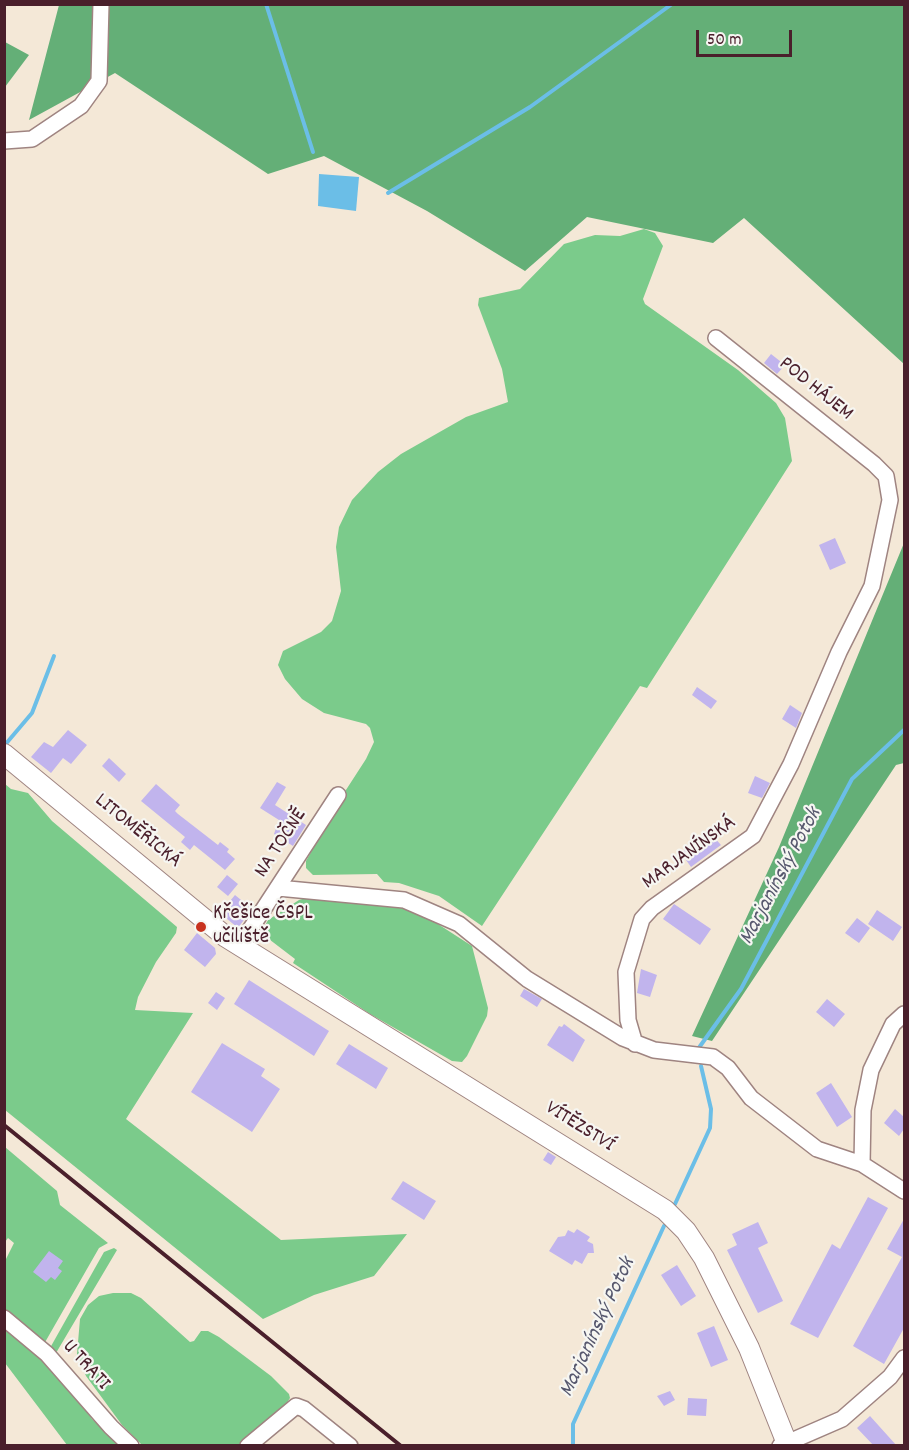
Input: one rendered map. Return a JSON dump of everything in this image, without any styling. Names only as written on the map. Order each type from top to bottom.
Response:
[{"type":"main road","name":"LITOMĚŘICKÁ","points":[[4,754],[240,945]]},
{"type":"main road","name":"VÍTĚZSTVÍ","points":[[240,945],[665,1210],[686,1231],[704,1258],[749,1348],[785,1444]]},
{"type":"street","points":[[4,141],[32,139],[81,106],[99,81],[101,4]]},
{"type":"street","name":"POD HÁJEM","points":[[716,338],[886,476]]},
{"type":"street","name":"MARJANÍNSKÁ","points":[[635,1044],[628,1020],[626,972],[642,919],[652,908],[753,836],[791,764],[839,652],[872,586],[890,500],[886,476]]},
{"type":"street","name":"NA TOČNĚ","points":[[240,945],[338,795]]},
{"type":"street","points":[[278,888],[404,900],[459,924],[526,979],[635,1044],[654,1050],[713,1057],[728,1068],[751,1098],[817,1149],[862,1164],[904,1191]]},
{"type":"street","points":[[862,1164],[863,1110],[871,1070],[893,1024],[904,1014]]},
{"type":"street","name":"U TRATI","points":[[4,1318],[47,1354],[111,1427],[131,1446]]},
{"type":"street","points":[[785,1444],[842,1419],[890,1377],[904,1358]]},
{"type":"street","points":[[248,1446],[296,1407],[304,1409],[351,1446]]},
{"type":"green space","points":[[59,5],[904,5],[904,364],[744,218],[713,243],[587,217],[525,271],[427,211],[324,156],[268,174],[115,73],[29,120]]},
{"type":"green space","points":[[5,42],[29,55],[5,87]]},
{"type":"green space","points":[[644,229],[655,233],[663,246],[643,299],[645,304],[738,370],[776,403],[785,418],[792,461],[647,688],[640,686],[482,926],[439,896],[399,883],[384,882],[377,874],[313,875],[306,868],[306,861],[374,742],[370,728],[366,724],[324,713],[302,699],[285,679],[278,665],[283,651],[321,632],[332,621],[341,591],[336,547],[339,527],[352,500],[378,472],[401,454],[466,417],[508,402],[502,369],[478,305],[479,298],[520,289],[564,244],[595,235],[620,236]]},
{"type":"green space","points":[[904,543],[904,763],[896,765],[712,1041],[692,1036],[779,847]]},
{"type":"green space","points":[[5,784],[11,789],[28,793],[52,821],[177,927],[176,933],[156,962],[138,997],[135,1010],[193,1013],[126,1119],[281,1240],[407,1234],[374,1276],[314,1295],[263,1319],[5,1110]]},
{"type":"green space","points":[[312,896],[393,902],[427,917],[472,946],[488,1008],[487,1016],[462,1062],[452,1061],[370,1014],[293,963],[295,959],[261,933],[268,920],[299,900]]},
{"type":"green space","points":[[5,1147],[57,1191],[60,1205],[108,1243],[99,1248],[44,1344],[5,1312],[5,1261],[14,1243],[8,1238],[5,1242]]},
{"type":"green space","points":[[114,1248],[117,1250],[56,1353],[50,1348],[104,1252]]},
{"type":"green space","points":[[131,1293],[141,1298],[190,1342],[194,1341],[201,1331],[208,1331],[219,1337],[271,1376],[289,1394],[290,1398],[280,1413],[244,1445],[142,1445],[122,1425],[86,1376],[77,1354],[80,1319],[88,1305],[99,1296]]},
{"type":"green space","points":[[4,1323],[60,1374],[92,1419],[121,1445],[67,1445],[5,1363]]},
{"type":"water","points":[[319,174],[359,177],[356,211],[318,206]]},
{"type":"building","points":[[771,354],[785,365],[777,374],[764,363]]},
{"type":"building","points":[[835,538],[846,563],[830,570],[819,545]]},
{"type":"building","points":[[697,687],[717,701],[711,709],[692,695]]},
{"type":"building","points":[[790,705],[802,713],[796,728],[782,719]]},
{"type":"building","points":[[68,730],[87,745],[71,764],[63,758],[51,773],[31,757],[44,742],[53,747]]},
{"type":"building","points":[[109,758],[126,774],[119,782],[102,766]]},
{"type":"building","points":[[755,776],[770,783],[762,798],[748,793]]},
{"type":"building","points":[[277,782],[286,787],[275,805],[306,825],[293,846],[274,834],[279,820],[260,808]]},
{"type":"building","points":[[156,784],[180,805],[175,811],[178,814],[218,845],[220,842],[229,849],[227,852],[235,859],[225,870],[194,845],[190,850],[181,842],[185,837],[141,801]]},
{"type":"building","points":[[705,835],[707,839],[712,835],[721,845],[691,867],[681,853]]},
{"type":"building","points":[[227,875],[238,884],[228,896],[217,887]]},
{"type":"building","points":[[235,895],[252,909],[238,928],[220,913]]},
{"type":"building","points":[[674,904],[711,929],[700,945],[663,919]]},
{"type":"building","points":[[877,910],[902,927],[893,941],[868,924]]},
{"type":"building","points":[[857,918],[870,928],[859,943],[845,933]]},
{"type":"building","points":[[197,933],[215,948],[216,954],[205,967],[184,950]]},
{"type":"building","points":[[641,969],[657,975],[650,997],[637,993]]},
{"type":"building","points":[[249,980],[329,1031],[314,1056],[234,1004]]},
{"type":"building","points":[[524,989],[542,999],[537,1007],[520,996]]},
{"type":"building","points":[[216,992],[225,998],[217,1010],[208,1003]]},
{"type":"building","points":[[827,999],[845,1014],[834,1027],[816,1012]]},
{"type":"building","points":[[564,1024],[585,1040],[573,1062],[547,1045],[559,1026],[562,1027]]},
{"type":"building","points":[[222,1043],[265,1069],[261,1076],[280,1089],[252,1132],[191,1092]]},
{"type":"building","points":[[349,1044],[388,1068],[376,1089],[336,1064]]},
{"type":"building","points":[[831,1083],[852,1117],[837,1127],[816,1093]]},
{"type":"building","points":[[895,1109],[904,1117],[904,1129],[899,1136],[884,1123]]},
{"type":"building","points":[[548,1152],[556,1157],[551,1165],[543,1160]]},
{"type":"building","points":[[403,1181],[436,1201],[424,1220],[391,1199]]},
{"type":"building","points":[[868,1197],[888,1208],[818,1338],[790,1324],[832,1244],[840,1249]]},
{"type":"building","points":[[904,1219],[904,1328],[884,1364],[853,1346],[902,1257],[887,1249]]},
{"type":"building","points":[[758,1222],[768,1243],[758,1248],[783,1301],[758,1313],[727,1250],[737,1245],[732,1234]]},
{"type":"building","points":[[577,1229],[590,1237],[587,1241],[593,1244],[594,1253],[588,1253],[582,1264],[575,1260],[572,1265],[549,1251],[558,1237],[565,1236],[568,1230],[574,1233]]},
{"type":"building","points":[[49,1251],[63,1261],[58,1268],[62,1271],[55,1280],[51,1277],[46,1282],[33,1272]]},
{"type":"building","points":[[677,1265],[696,1296],[681,1306],[661,1275]]},
{"type":"building","points":[[714,1326],[728,1360],[711,1367],[697,1333]]},
{"type":"building","points":[[670,1391],[675,1400],[664,1406],[657,1396]]},
{"type":"building","points":[[688,1398],[707,1399],[706,1416],[687,1415]]},
{"type":"building","points":[[870,1416],[897,1446],[874,1446],[857,1428]]},
{"type":"waterway","points":[[266,4],[313,152]]},
{"type":"waterway","points":[[388,193],[530,107],[672,4]]},
{"type":"waterway","points":[[4,746],[32,713],[54,656]]},
{"type":"waterway","name":"Marjanínský Potok","points":[[698,1049],[741,989],[852,779],[904,730]]},
{"type":"waterway","name":"Marjanínský Potok","points":[[675,1204],[710,1128],[711,1109],[701,1066]]},
{"type":"waterway","name":"Marjanínský Potok","points":[[573,1446],[573,1424],[664,1226]]},
{"type":"railway","points":[[4,1125],[401,1446]]},
{"type":"place","name":"Křešice ČSPL učiliště","points":[[201,927]]}]
